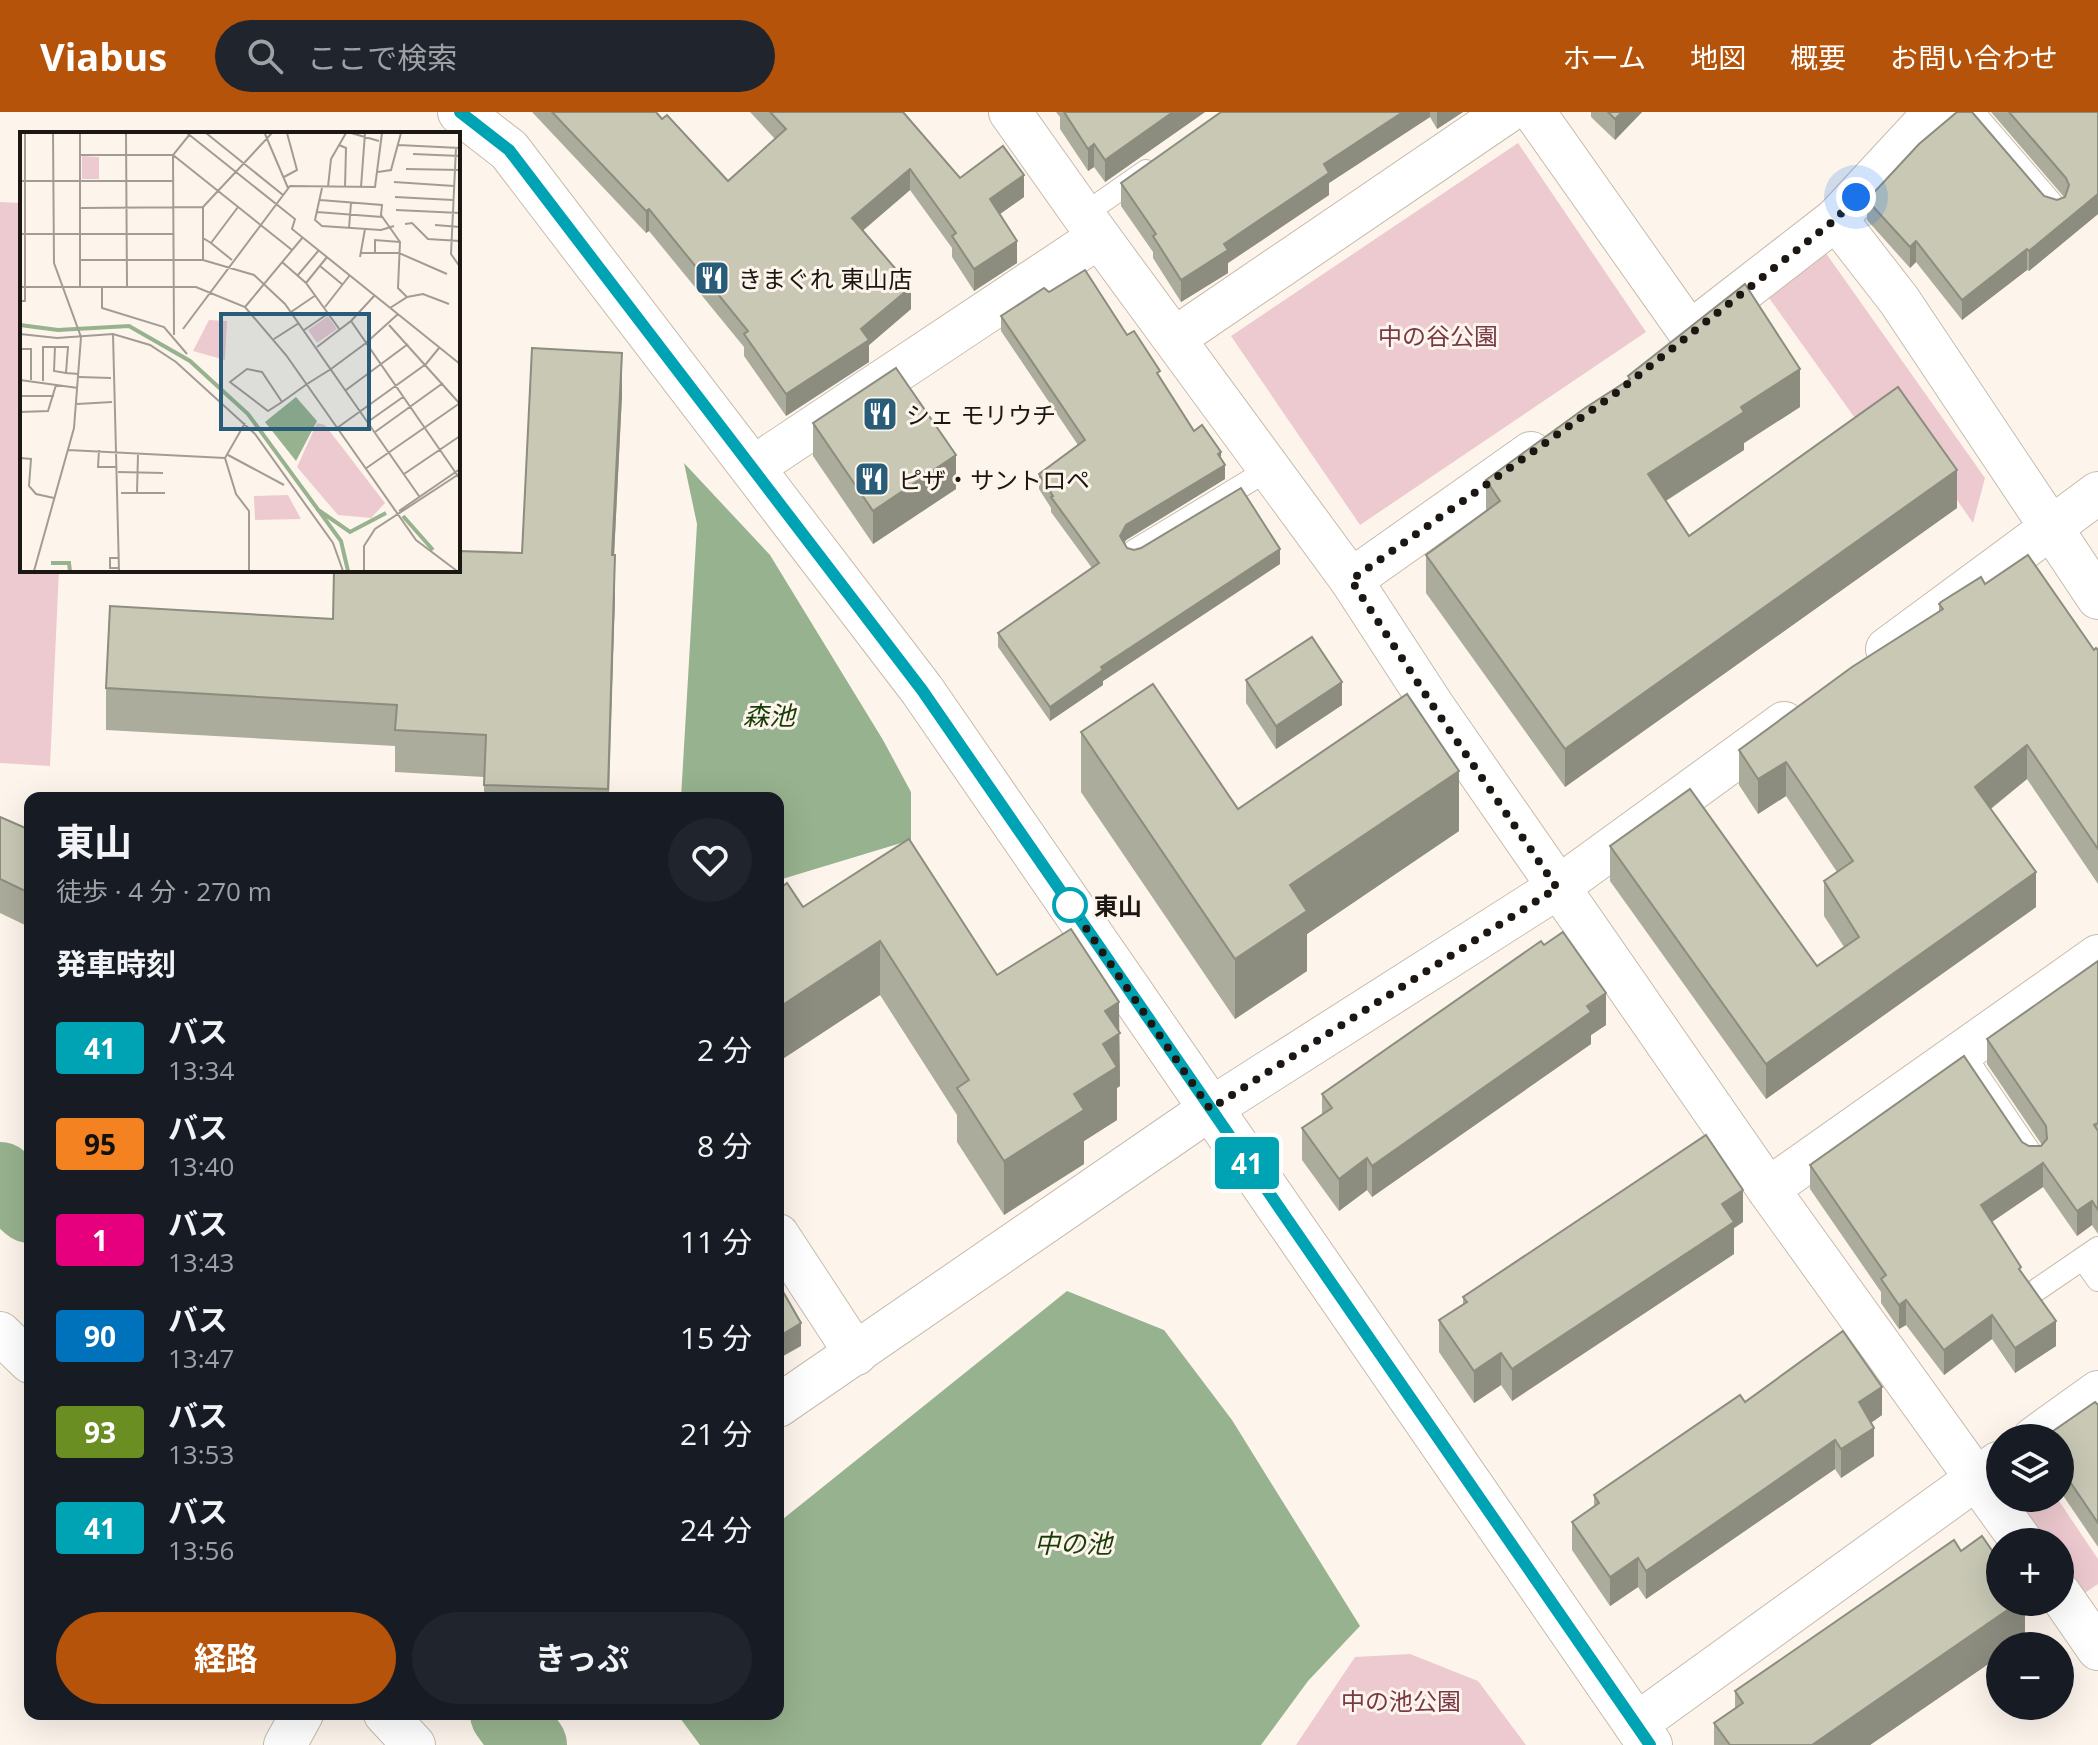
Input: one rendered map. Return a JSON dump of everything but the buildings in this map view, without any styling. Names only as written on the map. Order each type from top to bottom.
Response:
[{"type":"street","points":[[460,112],[509,150],[922,690],[1642,1735],[1986,1473]]},
{"type":"street","points":[[1010,112],[1351,580],[1557,888],[1768,1189],[1986,1468]]},
{"type":"street","points":[[1175,338],[1507,112]]},
{"type":"street","points":[[1534,112],[1677,343],[1836,219],[1935,112]]},
{"type":"street","points":[[1836,219],[1899,300],[2098,598]]},
{"type":"street","points":[[752,468],[1091,226]]},
{"type":"street","points":[[1351,580],[1565,429]]},
{"type":"street","points":[[1861,667],[2098,493]]},
{"type":"street","points":[[784,1402],[1210,1109],[1557,888],[1811,704]]},
{"type":"street","points":[[1768,1189],[2098,956]]},
{"type":"street","points":[[784,1244],[856,1354]]},
{"type":"street","points":[[0,1333],[24,1356]]},
{"type":"street","points":[[2053,1424],[2098,1392]]},
{"type":"street","points":[[2074,1611],[2095,1636]]},
{"type":"street","points":[[285,1745],[299,1720]]},
{"type":"street","points":[[391,1720],[414,1745]]},
{"type":"lane","points":[[1973,112],[2055,207]]},
{"type":"lane","points":[[1091,226],[1158,162]]},
{"type":"lane","points":[[1134,551],[1271,468]]},
{"type":"lane","points":[[1962,1052],[2034,1158]]},
{"type":"lane","points":[[2038,1289],[2091,1254],[2098,1280]]},
{"type":"green space","name":"中の谷公園","points":[[1518,143],[1646,332],[1360,525],[1231,336]]},
{"type":"green space","points":[[0,202],[20,203],[20,572],[59,572],[50,766],[0,763]]},
{"type":"green space","points":[[1823,249],[1985,478],[1973,523],[1888,401],[1857,421],[1764,291]]},
{"type":"green space","points":[[2016,1512],[2066,1512],[2098,1559],[2098,1584],[2074,1600],[2074,1528],[2025,1528]]},
{"type":"green space","name":"中の池公園","points":[[1410,1654],[1478,1681],[1526,1745],[1296,1745],[1355,1657]]},
{"type":"water","name":"森池","points":[[684,463],[770,555],[883,740],[911,792],[911,840],[784,878],[784,792],[681,792],[697,524]]},
{"type":"water","name":"中の池","points":[[1067,1291],[1164,1330],[1232,1420],[1360,1626],[1308,1681],[1261,1745],[700,1745],[681,1720],[784,1720],[784,1518]]},
{"type":"waterway","points":[[0,1179],[24,1201]]},
{"type":"waterway","points":[[511,1720],[530,1745]]},
{"type":"bus line","name":"41","points":[[460,112],[509,150],[922,690],[1650,1745]]},
{"type":"place","name":"きまぐれ 東山店","points":[[712,278]]},
{"type":"place","name":"シェ モリウチ","points":[[880,414]]},
{"type":"place","name":"ピザ・サントロペ","points":[[872,479]]},
{"type":"place","name":"東山","points":[[1070,905]]},
{"type":"route","points":[[1070,905],[1066,899],[1210,1109],[1557,888],[1351,580],[1616,393],[1836,219],[1856,197]]}]
